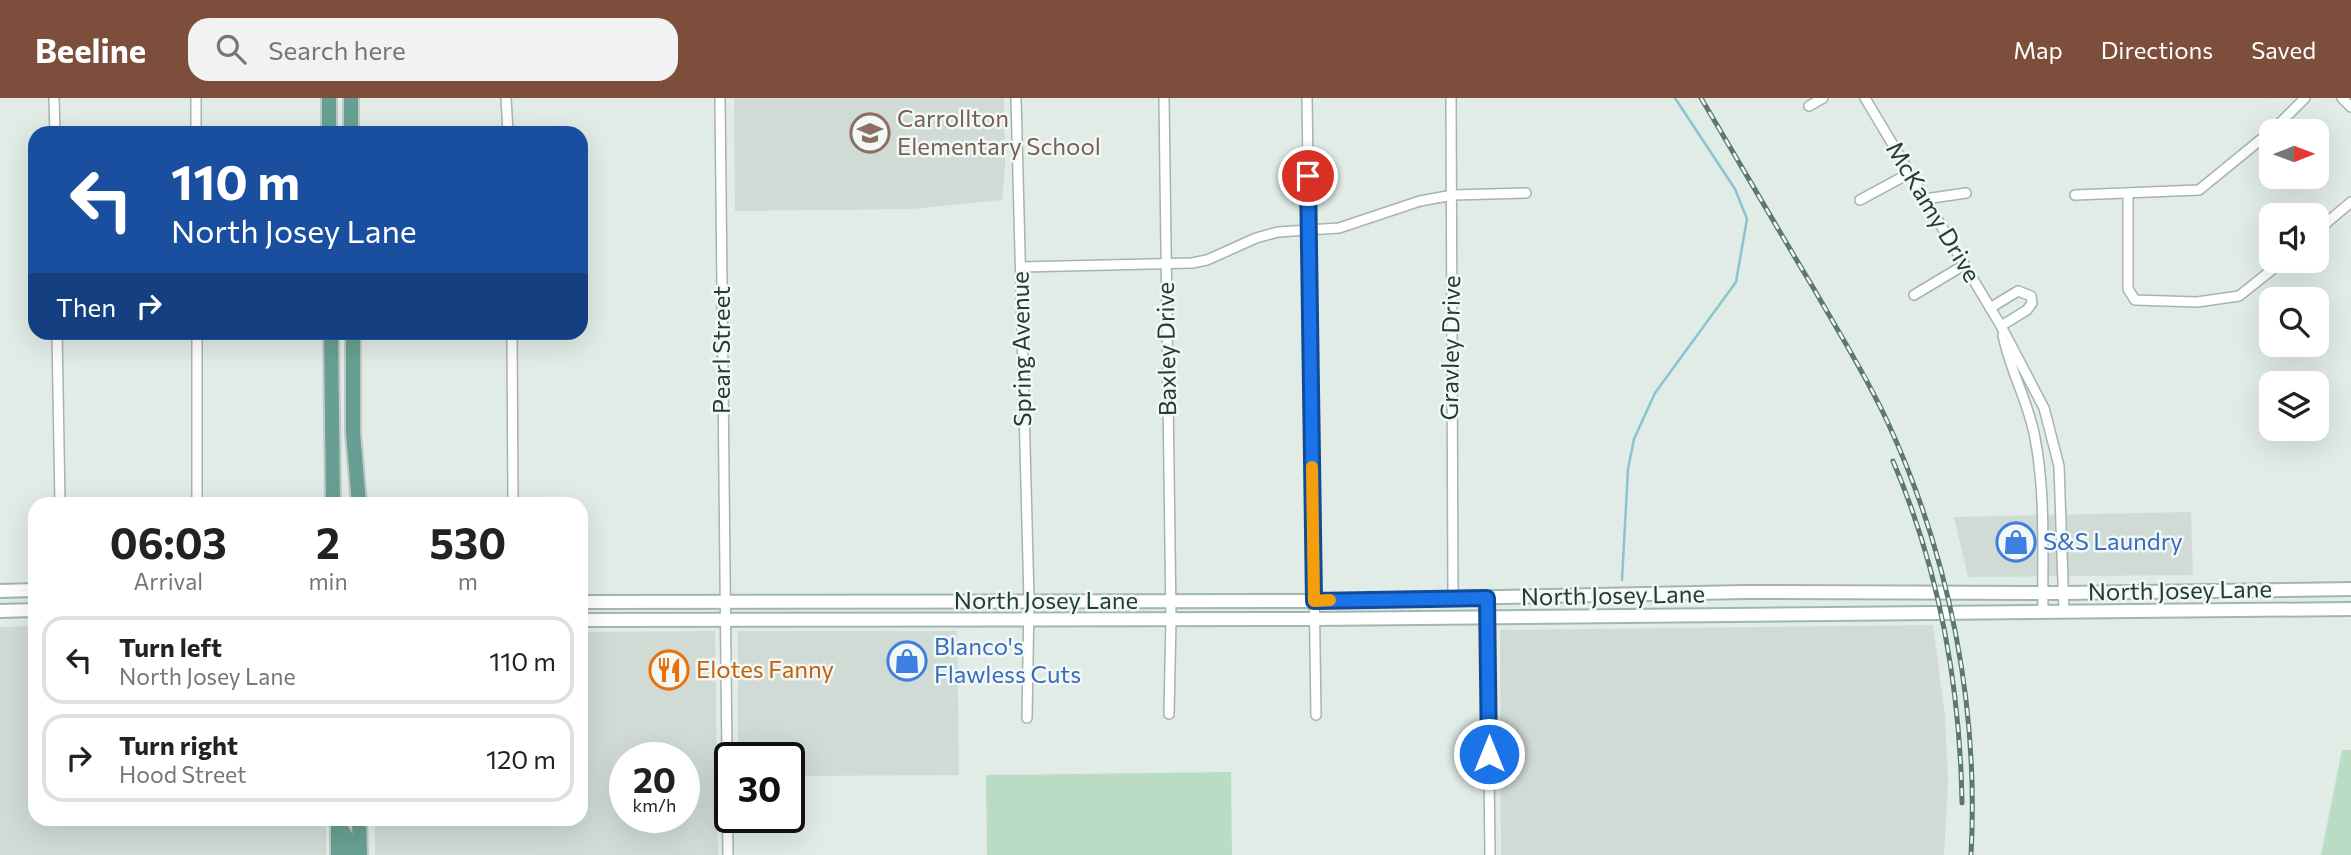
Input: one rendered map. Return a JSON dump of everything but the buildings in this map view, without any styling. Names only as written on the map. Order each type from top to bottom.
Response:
[{"type":"main road","points":[[329,98],[329,126]]},
{"type":"main road","points":[[351,98],[351,126]]},
{"type":"main road","points":[[331,340],[333,497]]},
{"type":"main road","points":[[353,340],[354,433],[359,497]]},
{"type":"main road","name":"North Josey Lane","points":[[588,602],[1314,601],[1744,592],[2064,593],[2351,589]]},
{"type":"main road","points":[[0,591],[28,590]]},
{"type":"main road","name":"North Josey Lane","points":[[588,620],[1314,620],[2351,609]]},
{"type":"main road","points":[[0,611],[28,610]]},
{"type":"main road","points":[[338,826],[338,855]]},
{"type":"main road","points":[[341,826],[350,844],[350,855]]},
{"type":"main road","points":[[359,826],[360,855]]},
{"type":"street","points":[[54,98],[55,126]]},
{"type":"street","points":[[196,98],[196,126]]},
{"type":"street","points":[[506,98],[508,126]]},
{"type":"street","name":"Pearl Street","points":[[720,98],[728,855]]},
{"type":"street","name":"Spring Avenue","points":[[1016,98],[1028,600],[1027,718]]},
{"type":"street","name":"Baxley Drive","points":[[1164,98],[1171,619],[1169,715]]},
{"type":"street","points":[[1307,98],[1317,715]]},
{"type":"street","name":"Gravley Drive","points":[[1451,98],[1453,195],[1450,390],[1453,598]]},
{"type":"street","points":[[1809,106],[1823,98]]},
{"type":"street","name":"McKamy Drive","points":[[1865,98],[2001,326],[2044,408],[2059,466],[2064,612]]},
{"type":"street","points":[[2075,195],[2199,190],[2254,146],[2305,98]]},
{"type":"street","points":[[2342,98],[2351,107]]},
{"type":"street","points":[[1860,200],[1910,173]]},
{"type":"street","points":[[1021,267],[1166,264],[1207,260],[1256,237],[1349,226],[1398,207],[1453,195],[1527,193]]},
{"type":"street","points":[[1925,199],[1966,193]]},
{"type":"street","points":[[2128,194],[2128,289],[2135,300],[2197,302],[2239,296],[2268,273]]},
{"type":"street","points":[[2329,221],[2351,202]]},
{"type":"street","points":[[1914,295],[1964,265]]},
{"type":"street","points":[[1990,308],[2018,291],[2031,296],[2032,303],[2028,310],[2001,326]]},
{"type":"street","name":"McKamy Drive","points":[[2001,326],[2007,356],[2035,435],[2040,463],[2043,612]]},
{"type":"street","points":[[57,340],[60,497]]},
{"type":"street","points":[[197,340],[197,497]]},
{"type":"street","points":[[512,340],[513,497]]},
{"type":"street","points":[[1487,598],[1490,855]]},
{"type":"shaded area","name":"Carrollton Elementary School","points":[[734,98],[1004,98],[1005,168],[1002,200],[911,209],[735,211]]},
{"type":"shaded area","points":[[2191,512],[2193,575],[1968,577],[1954,517]]},
{"type":"shaded area","points":[[1933,625],[1945,716],[1948,781],[1944,855],[1501,855],[1500,630]]},
{"type":"shaded area","points":[[28,626],[28,826],[326,826],[326,855],[0,855],[0,627]]},
{"type":"shaded area","points":[[715,631],[714,833],[718,833],[718,855],[375,855],[375,826],[588,826],[588,632]]},
{"type":"shaded area","points":[[738,631],[957,631],[959,775],[805,776],[805,742],[738,742]]},
{"type":"green space","points":[[2342,750],[2351,750],[2351,855],[2321,855]]},
{"type":"green space","points":[[1231,772],[1232,855],[987,855],[986,775]]},
{"type":"waterway","points":[[1622,580],[1628,469],[1634,439],[1655,393],[1736,282],[1747,219],[1735,189],[1675,98]]},
{"type":"railway","points":[[1701,98],[1862,372],[1910,474],[1944,580],[1965,689],[1972,799],[1971,855]]},
{"type":"railway","points":[[1893,461],[1923,544],[1944,629],[1957,715],[1962,803]]},
{"type":"slow traffic","points":[[1312,467],[1314,601],[1330,600]]},
{"type":"place","name":"Carrollton Elementary School","points":[[870,133]]},
{"type":"place","name":"S&S Laundry","points":[[2016,542]]},
{"type":"place","name":"Blanco's Flawless Cuts","points":[[907,661]]},
{"type":"place","name":"Elotes Fanny","points":[[669,670]]},
{"type":"route","points":[[1308,176],[1314,601],[1487,598],[1489,754]]}]
